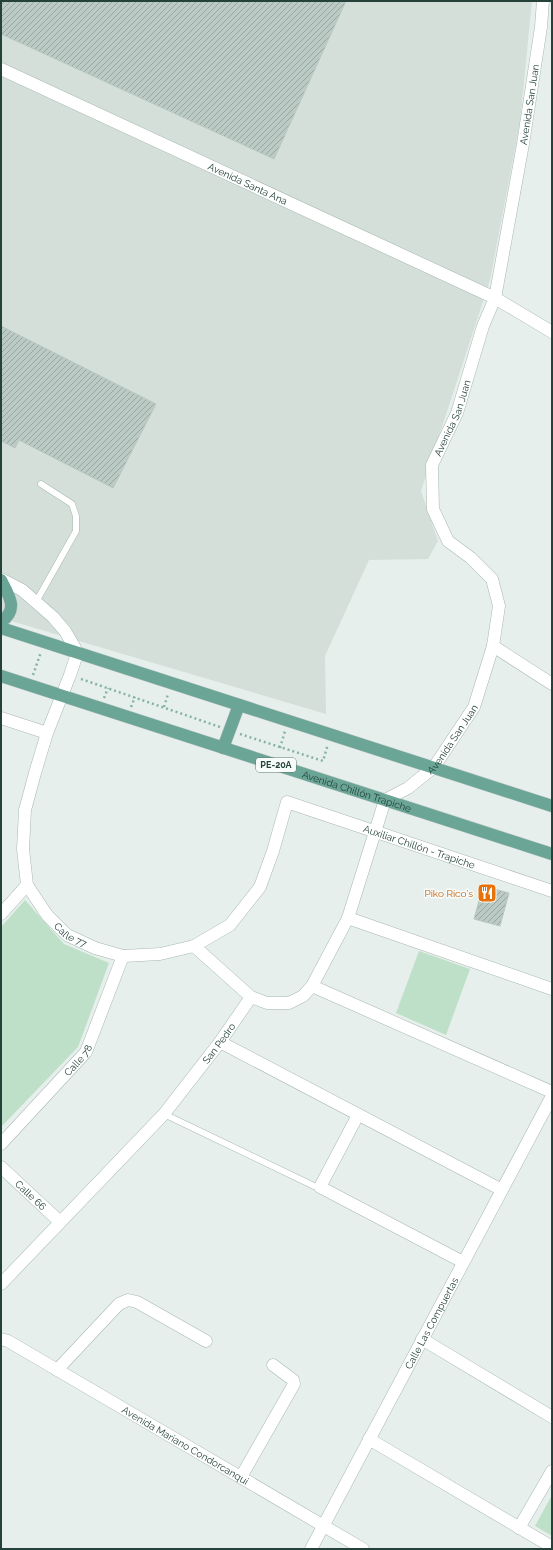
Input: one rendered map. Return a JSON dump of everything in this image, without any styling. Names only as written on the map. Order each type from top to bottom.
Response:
[{"type":"main road","points":[[1,579],[11,599],[9,615],[1,622]]},
{"type":"main road","points":[[1,628],[552,806]]},
{"type":"main road","name":"Avenida Chillón Trapiche","points":[[1,676],[552,854]]},
{"type":"main road","points":[[223,748],[239,705]]},
{"type":"street","name":"Avenida San Juan","points":[[385,800],[408,788],[434,767],[474,708],[493,646],[499,606],[492,579],[471,558],[448,541],[433,509],[432,465],[457,413],[484,326],[495,298],[523,144],[541,27],[543,1]]},
{"type":"street","name":"Avenida Santa Ana","points":[[1,68],[495,298],[552,332]]},
{"type":"street","points":[[1,579],[22,590],[53,617],[73,643],[76,652]]},
{"type":"street","points":[[493,646],[552,684]]},
{"type":"street","name":"Calle 77","points":[[76,652],[63,696],[47,733],[25,810],[23,849],[27,885],[47,915],[67,935],[96,948],[123,956],[160,954],[194,946],[230,925],[260,887],[287,802]]},
{"type":"street","points":[[1,718],[47,733]]},
{"type":"street","points":[[194,946],[252,997],[267,1003],[289,1003],[303,996],[312,986],[348,918],[385,800]]},
{"type":"street","name":"Auxiliar Chillón - Trapiche","points":[[287,802],[552,891]]},
{"type":"street","points":[[1,914],[27,885]]},
{"type":"street","points":[[348,918],[552,989]]},
{"type":"street","name":"Calle 78","points":[[1,1144],[86,1052],[123,956]]},
{"type":"street","points":[[312,986],[552,1092]]},
{"type":"street","name":"San Pedro","points":[[1,1284],[164,1114],[220,1042],[252,997]]},
{"type":"street","points":[[220,1042],[502,1190]]},
{"type":"street","name":"Calle Las Compuertas","points":[[311,1549],[552,1096]]},
{"type":"street","points":[[358,1115],[320,1187],[463,1262]]},
{"type":"street","name":"Calle 66","points":[[1,1167],[60,1222]]},
{"type":"street","points":[[57,1370],[119,1304],[128,1300],[137,1302],[206,1341]]},
{"type":"street","name":"Avenida Mariano Condorcanqui","points":[[3,1338],[363,1549]]},
{"type":"street","points":[[422,1339],[552,1417]]},
{"type":"street","points":[[241,1477],[294,1384],[293,1380],[273,1365]]},
{"type":"street","points":[[369,1439],[552,1547]]},
{"type":"street","points":[[519,1528],[552,1471]]},
{"type":"lane","points":[[36,602],[76,530],[76,516],[72,504],[41,484]]},
{"type":"lane","points":[[164,1114],[314,1186],[320,1187]]},
{"type":"path","points":[[30,685],[44,642]]},
{"type":"path","points":[[70,675],[280,748],[323,761],[331,734]]},
{"type":"path","points":[[280,748],[288,721]]},
{"type":"shaded area","points":[[1,1],[532,1],[520,122],[490,280],[421,491],[438,541],[428,559],[369,560],[325,656],[326,714],[1,618]]},
{"type":"green space","points":[[25,900],[64,944],[109,963],[78,1047],[1,1127],[1,927]]},
{"type":"green space","points":[[419,951],[470,969],[446,1035],[396,1013]]},
{"type":"green space","points":[[552,1495],[552,1536],[535,1526]]},
{"type":"building","points":[[1,1],[346,1],[274,159],[1,34]]},
{"type":"building","points":[[1,326],[156,404],[113,488],[19,440],[15,448],[1,441]]},
{"type":"building","points":[[483,886],[509,893],[500,926],[474,919]]},
{"type":"place","name":"Piko Rico's","points":[[487,893]]}]
